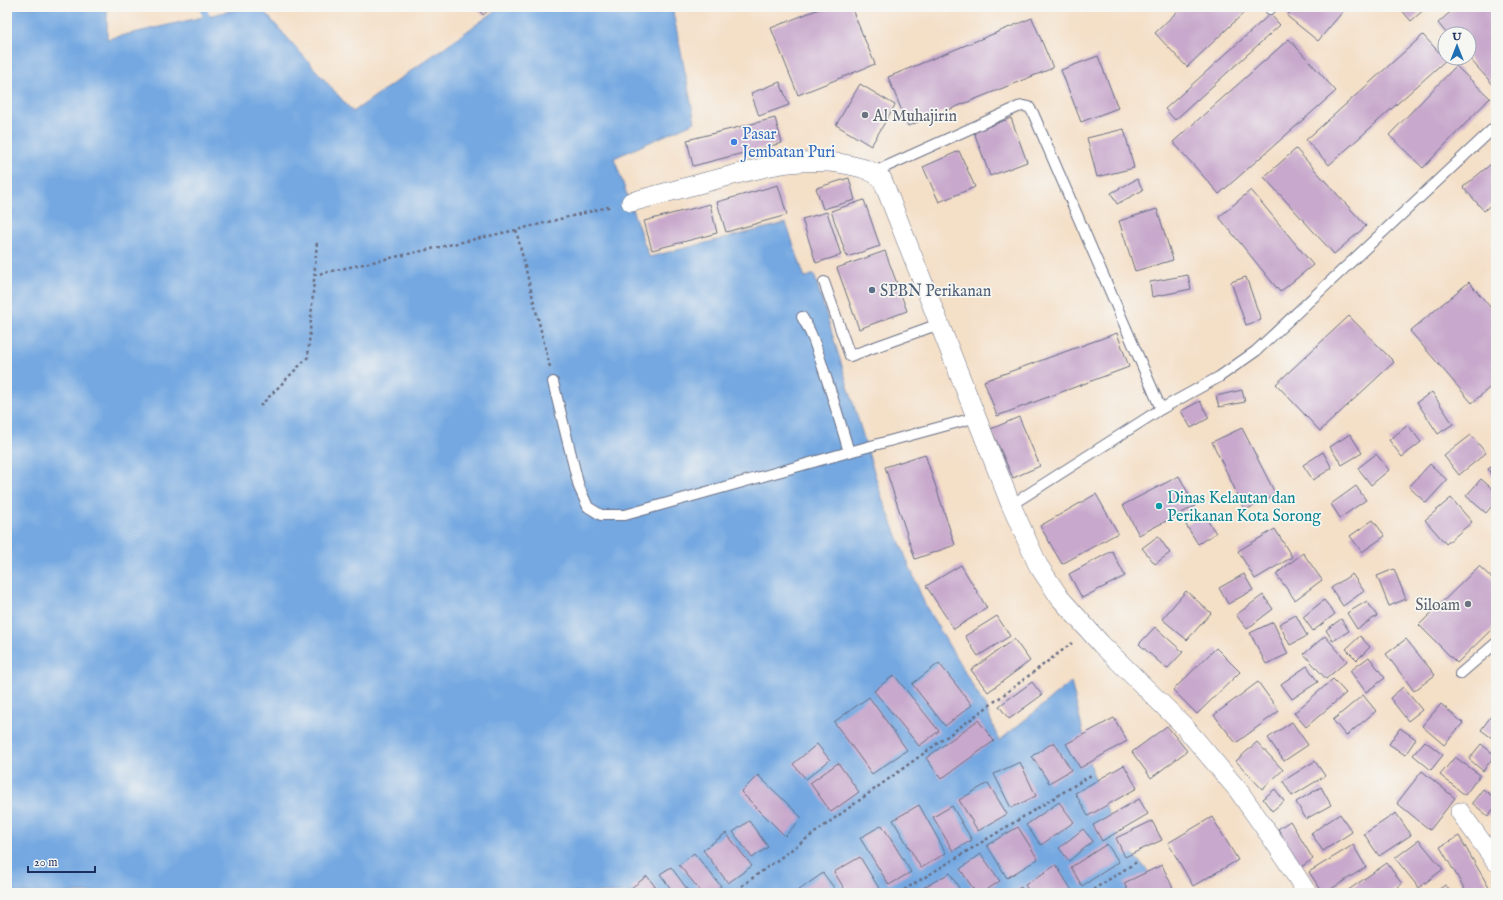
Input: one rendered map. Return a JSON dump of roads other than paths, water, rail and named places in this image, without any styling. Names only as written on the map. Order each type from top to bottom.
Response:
[{"type":"street","points":[[631,202],[774,165],[806,161],[834,162],[866,168],[874,172],[882,179],[1011,505],[1038,565],[1060,598],[1100,644],[1183,724],[1238,790],[1278,847],[1307,893]]},
{"type":"street","points":[[1460,812],[1496,862]]},
{"type":"lane","points":[[874,172],[1018,107],[1029,107],[1033,113],[1161,409]]},
{"type":"lane","points":[[1011,505],[1161,409],[1219,377],[1256,351],[1496,126]]},
{"type":"lane","points":[[824,282],[850,356],[939,324]]},
{"type":"lane","points":[[802,317],[809,328],[817,348],[849,452]]},
{"type":"lane","points":[[553,382],[579,487],[588,507],[601,515],[626,515],[977,417]]},
{"type":"lane","points":[[1460,674],[1496,643]]},
{"type":"water","points":[[7,7],[107,7],[107,39],[247,7],[260,7],[353,112],[501,7],[672,7],[695,122],[614,158],[649,257],[786,223],[805,278],[814,274],[882,498],[925,605],[986,708],[999,741],[1071,682],[1093,774],[1118,838],[1168,893],[7,893]]},
{"type":"waterway","points":[[203,7],[206,16]]},
{"type":"place","name":"Al Muhajirin","points":[[865,115]]},
{"type":"place","name":"Pasar Jembatan Puri","points":[[734,142]]},
{"type":"place","name":"SPBN Perikanan","points":[[872,290]]},
{"type":"place","name":"Dinas Kelautan dan Perikanan Kota Sorong","points":[[1159,506]]},
{"type":"place","name":"Siloam","points":[[1468,604]]}]
